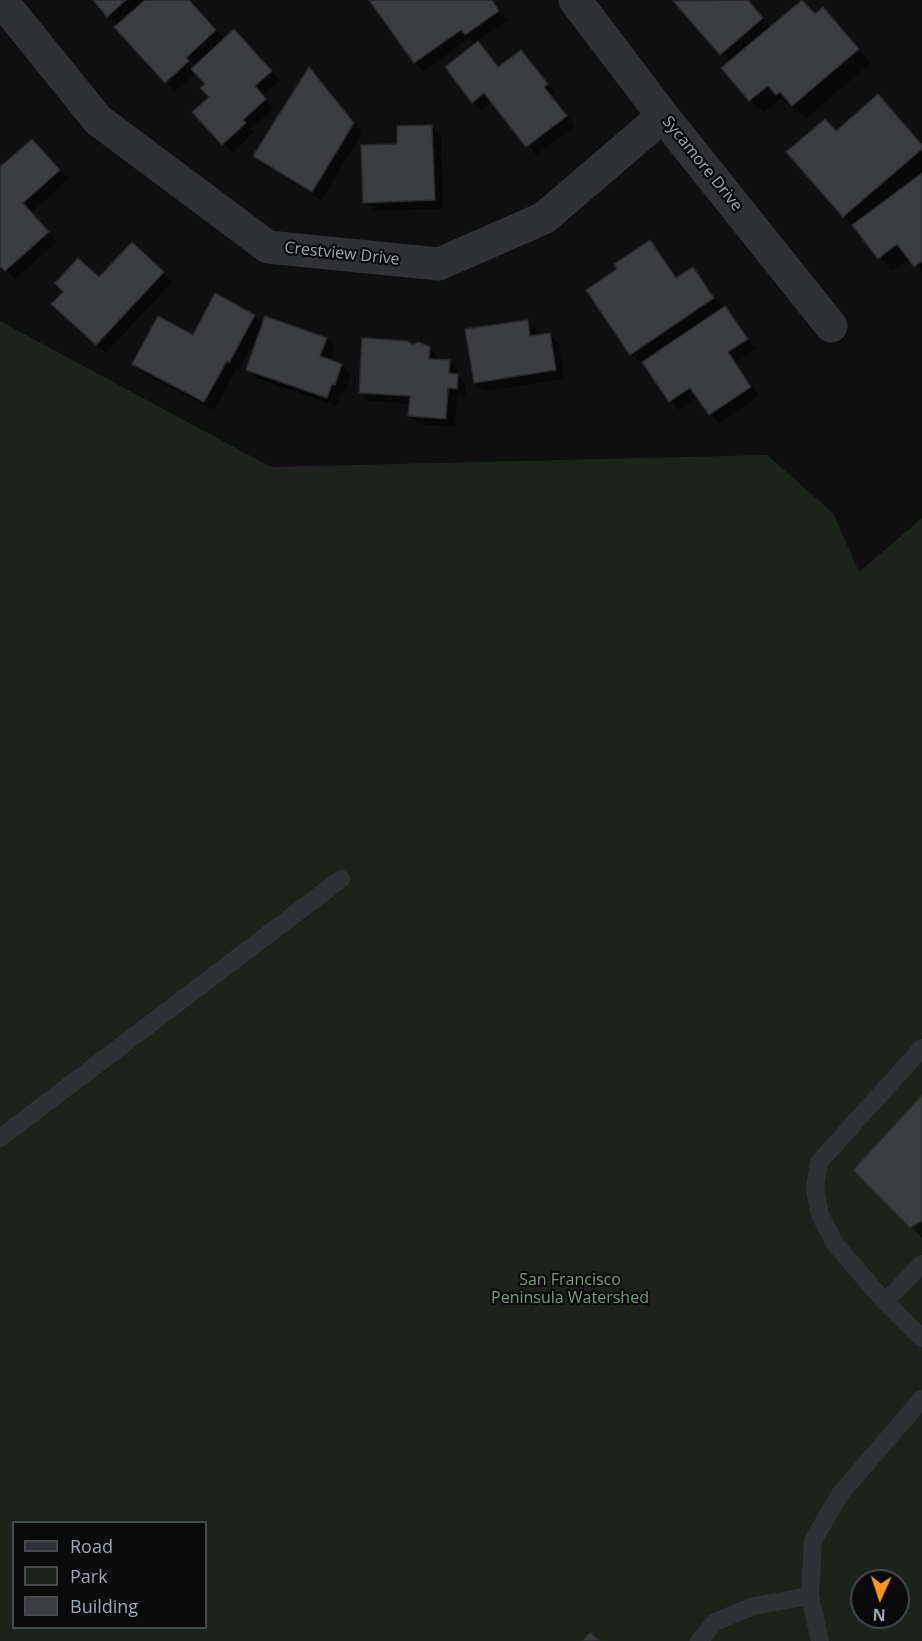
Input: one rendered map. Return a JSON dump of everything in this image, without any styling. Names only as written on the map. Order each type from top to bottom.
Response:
[{"type":"street","name":"Crestview Drive","points":[[1,0],[98,120],[268,247],[439,264],[544,218],[663,116]]},
{"type":"street","name":"Sycamore Drive","points":[[575,0],[663,116],[831,326]]},
{"type":"lane","points":[[0,1138],[341,879]]},
{"type":"lane","points":[[922,1048],[819,1162],[815,1189],[820,1215],[836,1245],[885,1302],[922,1338]]},
{"type":"lane","points":[[885,1302],[922,1264]]},
{"type":"lane","points":[[820,1641],[810,1596],[813,1541],[840,1494],[922,1399]]},
{"type":"lane","points":[[699,1641],[715,1622],[753,1606],[810,1596]]},
{"type":"green space","name":"San Francisco Peninsula Watershed","points":[[0,321],[271,467],[767,455],[833,513],[859,572],[922,518],[922,1641],[0,1641]]},
{"type":"building","points":[[93,0],[126,0],[107,17]]},
{"type":"building","points":[[145,0],[189,0],[216,30],[186,58],[189,61],[165,83],[114,27]]},
{"type":"building","points":[[369,0],[492,0],[499,11],[465,35],[461,30],[414,63]]},
{"type":"building","points":[[748,0],[763,18],[720,55],[673,1]]},
{"type":"building","points":[[802,0],[815,14],[823,7],[859,49],[792,106],[780,92],[776,95],[768,86],[749,101],[721,68]]},
{"type":"building","points":[[234,29],[272,71],[255,86],[266,99],[243,120],[246,123],[222,145],[192,112],[209,97],[200,88],[205,84],[191,69]]},
{"type":"building","points":[[478,41],[498,67],[521,50],[548,84],[544,87],[567,116],[526,147],[484,93],[472,103],[445,67]]},
{"type":"building","points":[[309,67],[354,123],[312,192],[253,156]]},
{"type":"building","points":[[878,94],[922,145],[922,149],[843,217],[786,152],[825,119],[836,131]]},
{"type":"building","points":[[432,125],[435,200],[363,203],[361,145],[397,144],[397,126]]},
{"type":"building","points":[[32,139],[60,170],[23,203],[49,232],[5,271],[0,266],[0,167]]},
{"type":"building","points":[[922,173],[922,261],[914,267],[897,244],[878,259],[852,225]]},
{"type":"building","points":[[650,240],[676,278],[693,267],[714,298],[630,355],[586,290],[617,269],[614,264]]},
{"type":"building","points":[[132,242],[164,272],[96,345],[51,304],[63,292],[55,283],[78,258],[99,277]]},
{"type":"building","points":[[215,293],[255,315],[229,363],[227,361],[204,402],[132,364],[158,316],[193,335]]},
{"type":"building","points":[[725,306],[748,339],[728,352],[751,387],[709,415],[690,388],[669,402],[642,362]]},
{"type":"building","points":[[265,316],[327,338],[320,356],[342,364],[335,385],[332,384],[327,398],[246,370]]},
{"type":"building","points":[[528,320],[530,336],[550,333],[556,370],[474,383],[465,329]]},
{"type":"building","points":[[362,338],[408,341],[412,345],[419,342],[430,347],[429,359],[450,360],[449,373],[458,374],[457,389],[448,388],[446,419],[408,416],[410,396],[359,393]]},
{"type":"building","points":[[922,1095],[922,1221],[910,1228],[853,1170]]},
{"type":"building","points":[[590,1632],[600,1641],[582,1641]]}]
